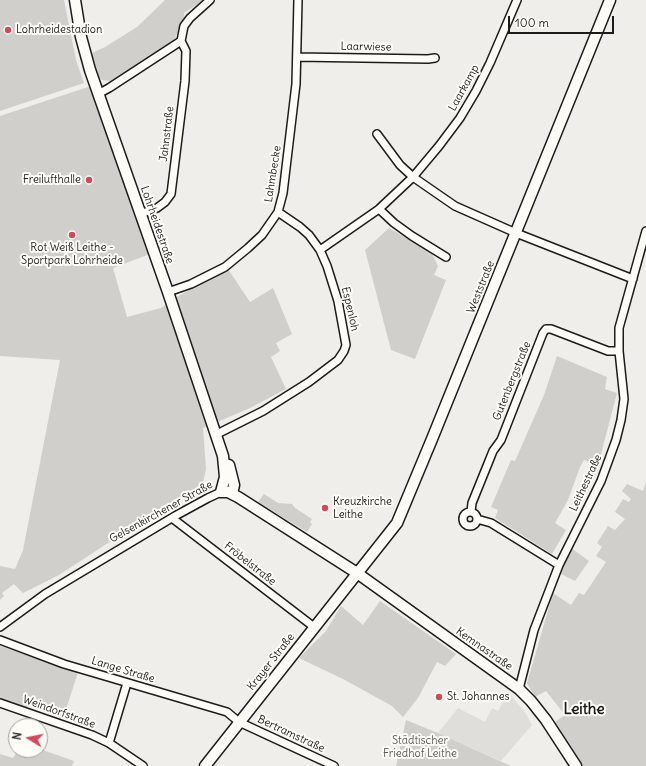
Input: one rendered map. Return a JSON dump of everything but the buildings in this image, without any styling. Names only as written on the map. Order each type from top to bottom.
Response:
[{"type":"street","name":"Lohrheidestraße","points":[[75,0],[81,38],[98,94],[217,434],[223,456],[226,477],[226,493]]},
{"type":"street","name":"Jahnstraße","points":[[140,214],[157,208],[165,202],[171,194],[185,81],[186,51],[182,41],[184,26],[190,18],[210,0]]},
{"type":"street","name":"Lahmbecke","points":[[168,292],[191,284],[224,267],[262,235],[278,212],[284,186],[296,84],[298,0]]},
{"type":"street","name":"Laarkamp","points":[[320,250],[379,209],[413,177],[439,146],[460,118],[476,91],[490,63],[517,0]]},
{"type":"street","name":"Weststraße","points":[[357,573],[397,523],[610,0]]},
{"type":"street","points":[[98,94],[182,41]]},
{"type":"street","name":"Laarwiese","points":[[297,57],[435,58]]},
{"type":"street","points":[[377,134],[394,158],[413,177],[455,206],[633,279]]},
{"type":"street","points":[[379,209],[394,223],[412,236],[446,257]]},
{"type":"street","name":"Espenloh","points":[[217,434],[263,411],[309,382],[338,360],[344,351],[346,340],[338,301],[327,266],[320,250],[305,231],[278,212]]},
{"type":"street","name":"Leithestraße","points":[[519,689],[534,630],[559,565],[601,481],[616,440],[624,400],[619,351],[619,328],[646,231]]},
{"type":"street","name":"Gutenbergstraße","points":[[559,565],[491,523],[477,519],[474,525],[468,525],[463,519],[466,514],[472,512],[472,503],[493,451],[501,440],[543,333],[546,329],[551,328],[608,351],[619,351]]},
{"type":"street","points":[[226,493],[357,573]]},
{"type":"street","name":"Gelsenkirchener Straße","points":[[0,627],[45,594],[172,518],[208,498],[226,493]]},
{"type":"street","points":[[472,512],[476,515],[477,519]]},
{"type":"street","name":"Fröbelstraße","points":[[172,518],[314,627]]},
{"type":"street","name":"Krayer Straße","points":[[204,766],[357,573]]},
{"type":"street","name":"Kemnastraße","points":[[357,573],[519,689],[546,720],[576,766]]},
{"type":"street","name":"Lange Straße","points":[[0,640],[64,664],[227,712],[239,722]]},
{"type":"street","points":[[109,743],[127,683]]},
{"type":"street","name":"Weindorfstraße","points":[[0,703],[64,725],[109,743],[143,766]]},
{"type":"street","name":"Bertramstraße","points":[[239,722],[334,766]]},
{"type":"shaded area","points":[[508,692],[525,712],[532,725],[501,761],[438,733],[458,708],[485,722],[492,708],[498,711]]},
{"type":"green space","points":[[0,0],[64,0],[76,60],[84,83],[0,111]]},
{"type":"green space","points":[[165,0],[204,0],[184,13],[184,19],[180,23],[179,30],[174,40],[170,44],[112,82],[102,80],[98,77],[92,53],[105,47],[137,27]]},
{"type":"green space","points":[[91,86],[150,254],[113,268],[127,317],[161,308],[180,295],[228,269],[250,302],[273,288],[292,334],[276,343],[280,351],[271,357],[286,389],[250,408],[203,428],[206,469],[202,487],[108,543],[59,575],[23,593],[14,584],[2,593],[4,596],[0,600],[0,566],[15,569],[23,550],[60,360],[0,356],[0,116]]},
{"type":"green space","points":[[389,228],[431,252],[438,266],[434,275],[446,280],[415,359],[391,350],[365,250]]},
{"type":"green space","points":[[557,356],[607,377],[605,389],[617,393],[599,462],[593,463],[584,460],[580,467],[568,500],[555,523],[566,530],[552,554],[495,518],[498,510],[491,507],[511,460],[515,461],[544,395]]},
{"type":"green space","points":[[646,482],[646,766],[581,766],[552,724],[565,715],[546,691],[535,697],[527,683],[553,593],[571,605],[579,593],[584,595],[606,562],[596,556],[602,547],[597,543],[608,526],[615,530],[625,519],[615,512],[623,499],[629,502],[631,499],[622,491],[627,484],[643,491]]},
{"type":"green space","points":[[264,494],[278,503],[292,504],[295,508],[312,519],[310,522],[312,524],[307,532],[258,502]]},
{"type":"green space","points":[[571,548],[589,561],[575,581],[559,573]]},
{"type":"green space","points":[[380,601],[456,654],[445,666],[437,662],[418,698],[403,717],[392,706],[343,679],[299,658],[326,631],[341,606],[363,625]]},
{"type":"green space","points":[[0,646],[78,672],[63,719],[46,712],[47,707],[32,702],[27,709],[0,699]]},
{"type":"green space","name":"Städtischer Friedhof Leithe","points":[[406,720],[438,733],[511,766],[396,766]]},
{"type":"green space","points":[[48,752],[74,761],[72,766],[0,766],[0,754],[8,756],[8,758],[48,758]]},
{"type":"place","name":"Lohrheidestadion","points":[[8,30]]},
{"type":"place","name":"Freilufthalle","points":[[89,180]]},
{"type":"place","name":"Rot Weiß Leithe - Sportpark Lohrheide","points":[[72,235]]},
{"type":"place","name":"Kreuzkirche Leithe","points":[[325,508]]},
{"type":"place","name":"St. Johannes","points":[[439,697]]},
{"type":"district","name":"Leithe","points":[[584,710]]}]
